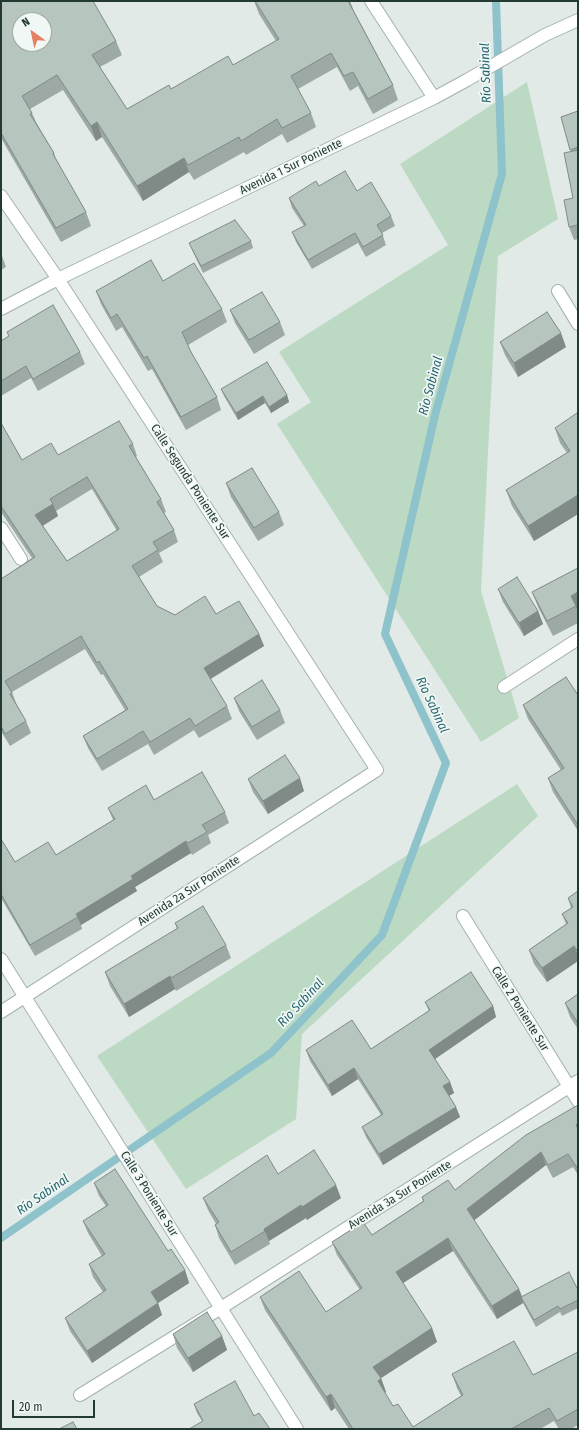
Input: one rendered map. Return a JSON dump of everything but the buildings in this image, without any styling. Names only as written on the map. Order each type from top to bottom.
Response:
[{"type":"street","points":[[371,1],[434,98]]},
{"type":"street","name":"Avenida 1 Sur Poniente","points":[[1,309],[58,279],[434,98],[545,35],[578,20]]},
{"type":"street","name":"Calle Segunda Poniente Sur","points":[[1,196],[58,279],[377,770]]},
{"type":"street","points":[[558,291],[578,324]]},
{"type":"street","points":[[1,528],[21,559]]},
{"type":"street","points":[[504,687],[578,639]]},
{"type":"street","name":"Avenida 2a Sur Poniente","points":[[1,1012],[377,770]]},
{"type":"street","name":"Calle 2 Poniente Sur","points":[[463,916],[573,1084],[578,1101]]},
{"type":"street","name":"Calle 3 Poniente Sur","points":[[1,959],[298,1429]]},
{"type":"street","name":"Avenida 3a Sur Poniente","points":[[80,1395],[221,1308],[573,1084]]},
{"type":"green space","points":[[527,82],[558,219],[498,256],[481,591],[519,718],[481,742],[277,424],[311,402],[279,352],[448,245],[400,164]]},
{"type":"green space","points":[[517,784],[538,816],[302,1034],[296,1119],[186,1189],[97,1056]]},
{"type":"waterway","name":"Río Sabinal","points":[[1,1238],[271,1053],[382,935],[446,763],[385,634],[435,415],[502,174],[496,1]]}]
